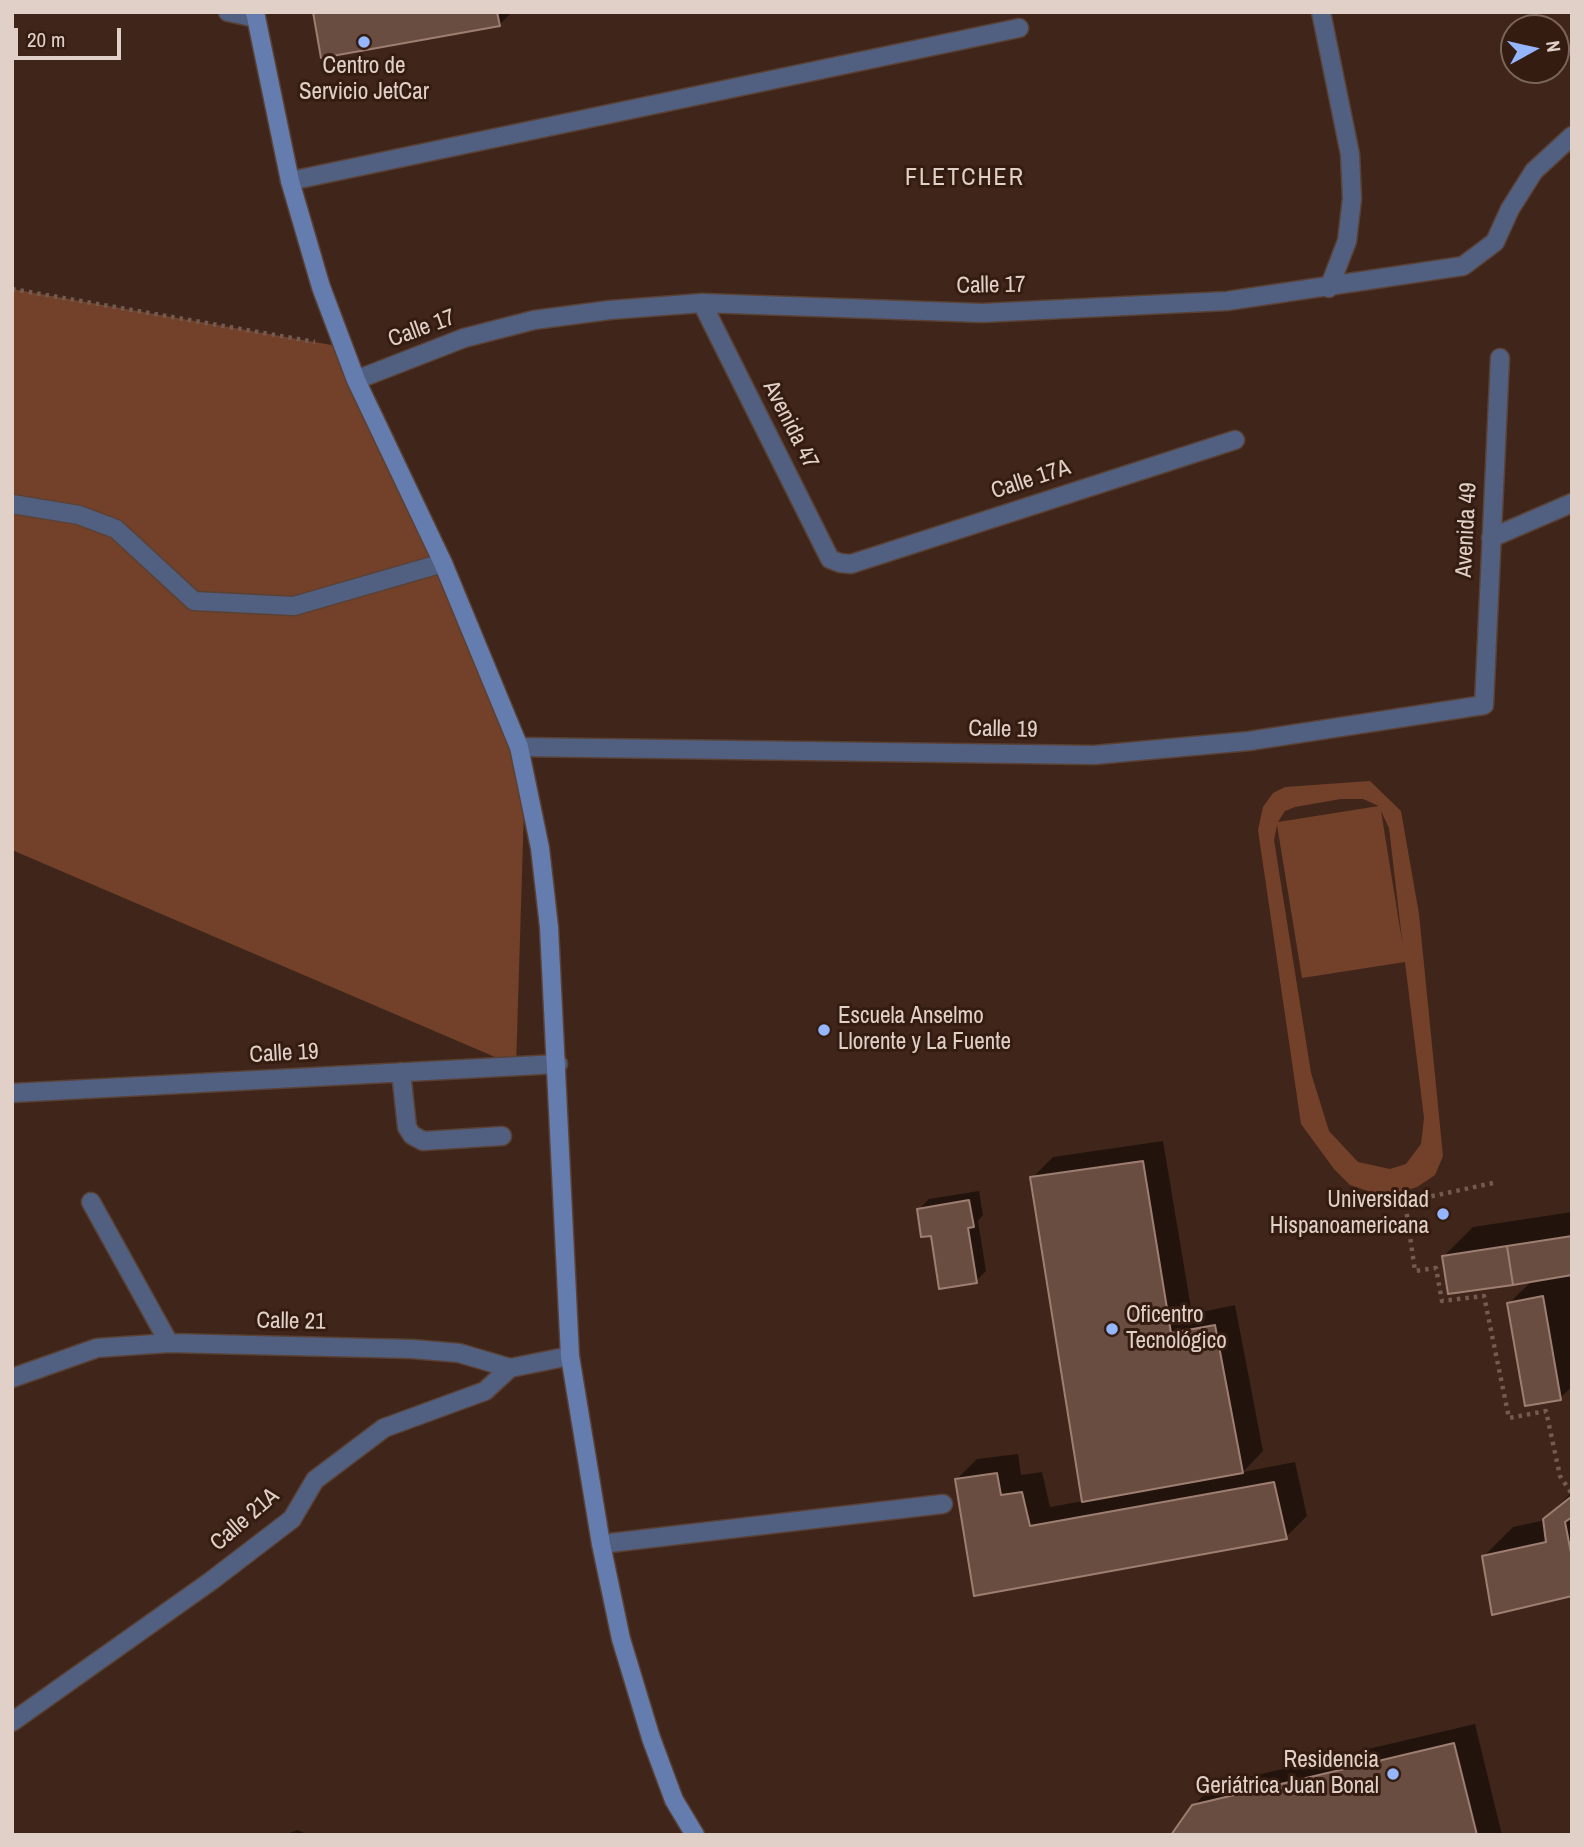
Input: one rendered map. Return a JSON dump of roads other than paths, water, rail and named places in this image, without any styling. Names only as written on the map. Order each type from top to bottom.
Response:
[{"type":"main road","points":[[256,15],[290,181],[321,287],[356,380],[443,563],[519,747],[540,848],[558,1064],[570,1356],[601,1544],[621,1639],[651,1738],[674,1800],[695,1835]]},
{"type":"street","points":[[228,12],[256,15]]},
{"type":"street","points":[[1321,12],[1350,154],[1352,199],[1347,241],[1329,288]]},
{"type":"street","points":[[290,181],[1019,28]]},
{"type":"street","name":"Calle 17","points":[[356,380],[464,338],[534,320],[702,303],[982,313],[1227,301],[1329,288],[1463,266],[1495,242],[1510,209],[1534,171],[1572,136]]},
{"type":"street","name":"Avenida 47","points":[[702,303],[830,559],[840,563]]},
{"type":"street","name":"Avenida 49","points":[[1484,705],[1500,358]]},
{"type":"street","name":"Calle 17A","points":[[840,563],[850,564],[1236,440]]},
{"type":"street","points":[[1491,538],[1572,503]]},
{"type":"street","points":[[12,504],[79,515],[116,529],[194,601],[294,606],[443,563]]},
{"type":"street","name":"Calle 19","points":[[519,747],[1094,755],[1249,741],[1484,705]]},
{"type":"street","name":"Calle 19","points":[[12,1093],[558,1064]]},
{"type":"street","points":[[401,1072],[407,1127],[412,1135],[423,1142],[502,1136]]},
{"type":"street","points":[[91,1202],[169,1343]]},
{"type":"street","name":"Calle 21","points":[[12,1378],[97,1348],[169,1343],[412,1349],[459,1353],[510,1368],[570,1356]]},
{"type":"street","name":"Calle 21A","points":[[12,1722],[211,1581],[292,1519],[315,1480],[384,1428],[485,1391],[510,1368]]},
{"type":"street","points":[[601,1544],[943,1504]]},
{"type":"place","name":"Centro de Servicio JetCar","points":[[364,42]]},
{"type":"place","name":"Escuela Anselmo Llorente y La Fuente","points":[[824,1030]]},
{"type":"place","name":"Universidad Hispanoamericana","points":[[1443,1214]]},
{"type":"place","name":"Oficentro Tecnológico","points":[[1112,1329]]},
{"type":"place","name":"Residencia Geriátrica Juan Bonal","points":[[1393,1774]]},
{"type":"district","name":"FLETCHER","points":[[965,179]]}]
